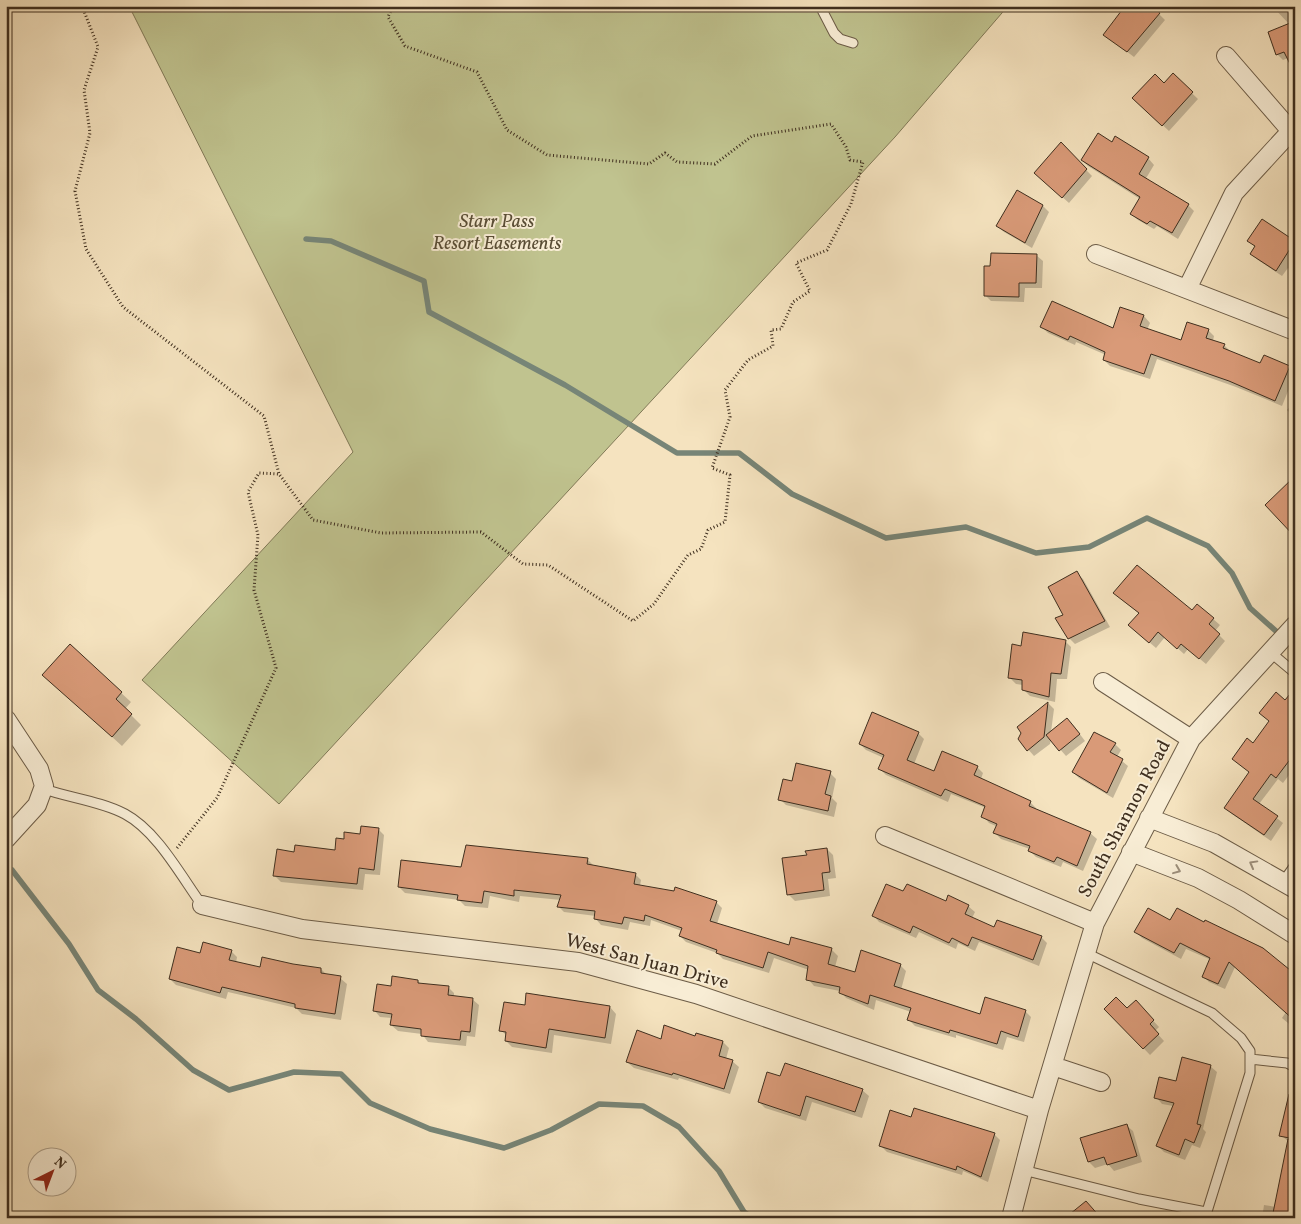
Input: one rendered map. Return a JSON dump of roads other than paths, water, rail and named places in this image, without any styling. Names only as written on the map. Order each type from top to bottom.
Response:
[{"type":"street","points":[[1187,289],[1234,193],[1293,130],[1226,56]]},
{"type":"street","points":[[1096,254],[1295,331]]},
{"type":"street","name":"South Shannon Road","points":[[1011,1218],[1052,1066],[1095,923],[1191,739],[1270,652],[1294,629]]},
{"type":"street","points":[[1102,682],[1191,739]]},
{"type":"street","points":[[6,719],[39,769],[44,780],[43,791],[37,805],[6,839]]},
{"type":"street","points":[[1149,818],[1214,843],[1289,886]]},
{"type":"street","points":[[885,836],[1095,923]]},
{"type":"street","points":[[1132,852],[1198,878],[1239,900],[1295,935]]},
{"type":"street","name":"West San Juan Drive","points":[[202,905],[302,929],[578,962],[696,994],[1040,1110]]},
{"type":"street","points":[[1052,1066],[1101,1082]]},
{"type":"lane","points":[[820,6],[834,33],[840,40],[853,43]]},
{"type":"lane","points":[[1270,652],[1295,673]]},
{"type":"lane","points":[[43,791],[100,804],[126,814],[152,835],[202,905]]},
{"type":"lane","points":[[1289,886],[1295,865]]},
{"type":"lane","points":[[1023,1170],[1206,1215],[1250,1073],[1250,1051],[1242,1038],[1212,1013],[1086,953]]},
{"type":"lane","points":[[1250,1059],[1287,1063],[1295,1067]]},
{"type":"waterway","points":[[306,239],[331,241],[424,281],[429,312],[565,385],[677,453],[739,453],[792,494],[886,538],[966,527],[1036,553],[1089,547],[1147,518],[1208,546],[1232,573],[1250,608],[1295,648]]},
{"type":"waterway","points":[[12,870],[69,944],[98,990],[136,1019],[193,1070],[229,1090],[294,1072],[341,1074],[370,1103],[430,1129],[504,1148],[551,1130],[599,1104],[643,1106],[679,1127],[719,1171],[744,1212],[753,1218]]},
{"type":"park label","name":"Starr Pass Resort Easements","points":[[497,233]]}]
